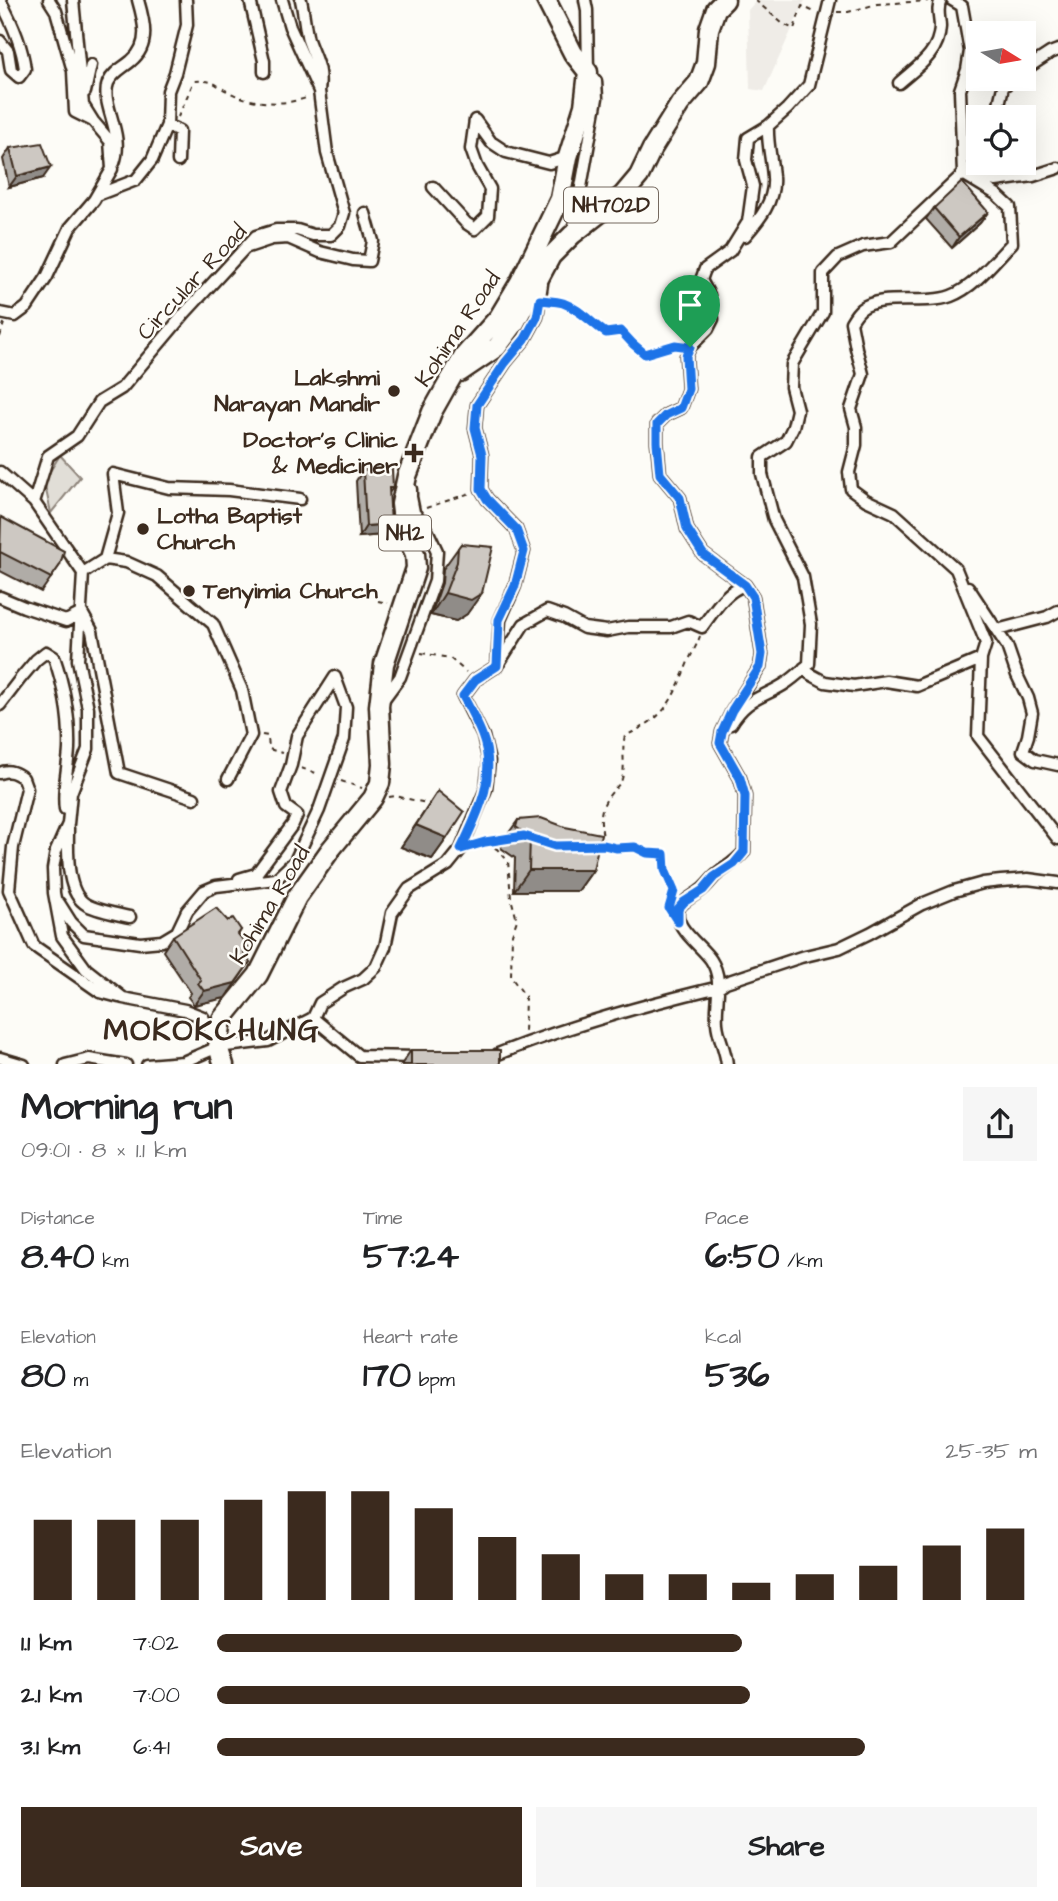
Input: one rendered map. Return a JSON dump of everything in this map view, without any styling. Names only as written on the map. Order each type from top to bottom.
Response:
[{"type":"highway","points":[[546,0],[573,52],[588,72]]},
{"type":"highway","name":"NH702D","points":[[451,378],[498,347],[515,323],[551,257],[572,235],[623,195],[639,177],[680,104],[699,82],[706,62],[709,29],[720,3]]},
{"type":"highway","name":"Kohima Road","points":[[217,1056],[222,1018],[258,975],[297,897],[331,849],[373,798],[380,783],[382,764],[379,706],[384,664],[416,568],[415,554],[404,530],[401,504],[407,476],[432,412],[464,356],[499,317],[520,282],[560,199],[568,157],[584,106],[588,72]]},
{"type":"street","points":[[0,0],[13,24],[23,53],[25,69],[19,77],[11,69],[8,51],[0,41]]},
{"type":"street","points":[[49,0],[56,11],[73,71],[75,112],[93,121]]},
{"type":"street","points":[[73,0],[83,104],[110,141],[112,169]]},
{"type":"street","points":[[2,314],[15,316],[27,307],[47,278],[70,228],[97,195],[112,169],[118,151],[106,95],[108,83],[140,52],[144,41],[145,25],[138,0]]},
{"type":"street","points":[[97,195],[136,180],[152,160],[167,125],[168,91],[187,25],[186,0]]},
{"type":"street","points":[[250,0],[264,72]]},
{"type":"street","name":"Circular Road","points":[[34,502],[48,456],[77,436],[99,402],[122,388],[185,313],[256,236],[276,230],[331,235],[340,226],[344,213],[327,153],[319,91],[290,27],[282,0]]},
{"type":"street","points":[[301,0],[308,38],[321,76],[319,91]]},
{"type":"street","points":[[572,235],[597,98],[596,82],[588,72],[587,10],[584,0]]},
{"type":"street","points":[[730,251],[748,222],[753,186],[746,160],[748,138],[768,127],[808,85],[830,0]]},
{"type":"street","points":[[899,83],[930,57],[939,39],[938,5],[941,0]]},
{"type":"street","points":[[952,0],[962,6],[970,51],[960,90],[963,174]]},
{"type":"street","points":[[1036,62],[1058,50]]},
{"type":"street","points":[[83,104],[91,65]]},
{"type":"street","points":[[433,187],[466,223],[475,229],[488,216],[490,189],[471,149],[475,120],[491,142],[506,152],[549,163],[568,157]]},
{"type":"street","points":[[167,125],[180,131],[178,161]]},
{"type":"street","points":[[727,1064],[727,1054],[717,1025],[717,973],[712,961],[678,922],[678,909],[703,890],[714,877],[734,864],[744,852],[745,796],[740,778],[720,743],[732,710],[760,667],[762,654],[753,597],[745,585],[703,554],[687,529],[680,498],[660,474],[657,424],[666,415],[681,408],[688,389],[686,356],[690,347],[708,329],[713,318],[709,295],[701,280],[705,269],[730,251],[756,224],[771,197],[774,179],[767,140],[768,127]]},
{"type":"street","points":[[963,174],[996,181],[1033,176],[1058,168]]},
{"type":"street","points":[[720,743],[736,716],[754,698],[796,676],[808,664],[811,624],[803,577],[775,520],[762,474],[762,457],[786,441],[793,427],[797,410],[791,387],[792,364],[823,312],[823,273],[838,257],[863,246],[891,242],[966,172]]},
{"type":"street","points":[[963,174],[996,194],[1010,207],[1012,243],[965,289],[950,296],[922,302],[873,302],[859,310],[851,322],[863,374],[851,410],[856,427],[854,459],[849,472],[851,489],[866,500],[894,513],[956,569],[1007,646],[1028,698],[1032,713],[1023,751],[1035,760],[1058,765]]},
{"type":"street","points":[[244,248],[272,239],[288,238],[320,252],[369,261],[373,241],[365,213]]},
{"type":"street","points":[[497,666],[499,620],[515,586],[524,551],[516,529],[481,489],[482,455],[475,428],[477,405],[525,339],[537,317],[541,290],[551,257]]},
{"type":"street","points":[[379,706],[400,677],[435,581],[437,551],[414,512],[411,497],[415,457]]},
{"type":"street","points":[[0,472],[34,502],[83,573],[78,660],[88,708],[88,749],[71,793],[68,855],[74,892],[79,900],[89,906],[130,917]]},
{"type":"street","points":[[105,559],[118,513],[113,474],[170,488],[229,490],[300,499]]},
{"type":"street","points":[[83,573],[105,559],[126,562],[158,576],[213,624],[243,690],[251,735],[228,779]]},
{"type":"street","points":[[956,569],[986,643],[981,659],[978,736],[1058,839]]},
{"type":"street","points":[[159,1064],[217,1056],[268,1041],[313,1018],[320,1003],[363,979],[376,967],[385,947],[392,913],[409,889],[448,865],[461,849],[486,789],[489,761],[483,736],[463,696],[475,680],[497,666],[524,624],[547,611],[584,628],[607,631],[628,627],[671,627],[688,621],[702,627],[723,599],[735,588],[745,585]]},
{"type":"street","points":[[0,597],[66,621],[82,613]]},
{"type":"street","points":[[997,630],[1047,617],[1058,611]]},
{"type":"street","points":[[82,613],[92,631],[119,773],[194,799]]},
{"type":"street","points":[[0,705],[36,660],[46,652],[54,657],[66,704],[69,748],[63,794],[68,824],[56,850],[54,869],[54,893],[62,936],[86,969],[123,998]]},
{"type":"street","points":[[804,668],[825,682],[854,686],[887,681],[917,686],[981,659]]},
{"type":"street","points":[[54,893],[71,922],[84,935],[140,943],[162,941],[177,932],[187,911],[204,891],[216,886],[256,874],[297,815],[286,807],[281,792],[297,737],[335,677],[346,707],[344,739],[319,810],[295,861],[276,879],[216,886]]},
{"type":"street","points":[[0,773],[14,772],[23,778],[27,789],[13,847],[9,890],[34,946],[100,992],[185,1010],[203,1017],[217,1056]]},
{"type":"street","points":[[486,1054],[498,1054],[587,1021],[719,987],[726,982],[801,957],[839,948],[922,904],[954,891],[1001,881],[1028,879],[1058,883]]},
{"type":"street","points":[[313,1018],[359,1056],[424,1057]]},
{"type":"street","points":[[498,1054],[503,1064]]},
{"type":"street","points":[[0,1058],[21,1064]]},
{"type":"street","points":[[69,1064],[89,1059],[119,1064]]},
{"type":"path","points":[[755,0],[783,24],[794,29],[802,6],[820,14],[848,12],[877,4],[934,1]]},
{"type":"path","points":[[167,125],[176,122],[194,81],[211,80],[231,93],[267,101],[300,100],[319,91]]},
{"type":"path","points":[[540,300],[563,303],[582,313],[606,333],[621,331],[645,354],[675,345],[690,347]]},
{"type":"path","points":[[0,337],[4,325],[2,314]]},
{"type":"path","points":[[414,512],[481,489]]},
{"type":"path","points":[[604,845],[599,815],[602,805],[621,782],[625,758],[622,746],[625,736],[665,710],[674,697],[698,644],[702,627]]},
{"type":"path","points":[[410,652],[450,658],[475,680]]},
{"type":"path","points":[[251,735],[268,736],[269,749],[330,778],[363,789],[373,798],[395,796],[434,804]]},
{"type":"path","points":[[461,849],[513,837]]},
{"type":"path","points":[[485,842],[497,849],[508,861],[511,898],[517,920],[512,934],[512,977],[525,996],[525,1031],[521,1044]]},
{"type":"path","points":[[593,846],[635,847],[647,853],[664,854],[665,870],[674,891],[671,900]]},
{"type":"shaded area","points":[[757,0],[805,0],[764,91],[750,89],[748,10]]},
{"type":"shaded area","points":[[60,455],[80,477],[51,513],[44,481]]},
{"type":"building","points":[[42,143],[51,167],[17,176],[10,148]]},
{"type":"building","points":[[962,182],[988,212],[959,237],[934,208]]},
{"type":"building","points":[[392,468],[393,488],[389,488],[391,524],[366,526],[363,470]]},
{"type":"building","points":[[1,517],[64,551],[60,565],[51,578],[0,552]]},
{"type":"building","points":[[461,544],[493,547],[482,593],[471,600],[445,593]]},
{"type":"building","points":[[438,791],[464,812],[447,838],[416,825]]},
{"type":"building","points":[[541,818],[565,827],[601,834],[593,870],[529,870],[530,837],[516,827],[518,820]]},
{"type":"building","points":[[216,908],[228,921],[233,918],[241,930],[238,934],[249,948],[244,953],[250,962],[235,983],[204,991],[198,983],[201,980],[173,936]]},
{"type":"building","points":[[411,1050],[500,1050],[500,1064],[411,1064]]},
{"type":"place","name":"Lakshmi Narayan Mandir","points":[[394,391]]},
{"type":"place","name":"Doctor's Clinic & Mediciner","points":[[414,453]]},
{"type":"place","name":"Lotha Baptist Church","points":[[143,529]]},
{"type":"place","name":"Tenyimia Church","points":[[189,591]]},
{"type":"district","name":"MOKOKCHUNG","points":[[212,1031]]},
{"type":"route","points":[[540,300],[563,303],[582,313],[606,333],[621,331],[645,354],[675,345],[690,347],[686,356],[688,389],[681,408],[666,415],[657,424],[660,474],[680,498],[687,529],[703,554],[745,585],[753,597],[762,654],[755,678],[732,710],[720,743],[740,778],[745,796],[744,852],[703,890],[684,902],[678,909],[678,922],[669,908],[674,891],[665,870],[664,854],[647,853],[635,847],[555,846],[524,836],[461,849],[486,789],[489,761],[483,736],[463,696],[475,680],[497,666],[499,620],[515,586],[524,551],[516,529],[500,514],[481,489],[482,455],[475,428],[477,405],[525,339],[537,317],[540,300]]}]
